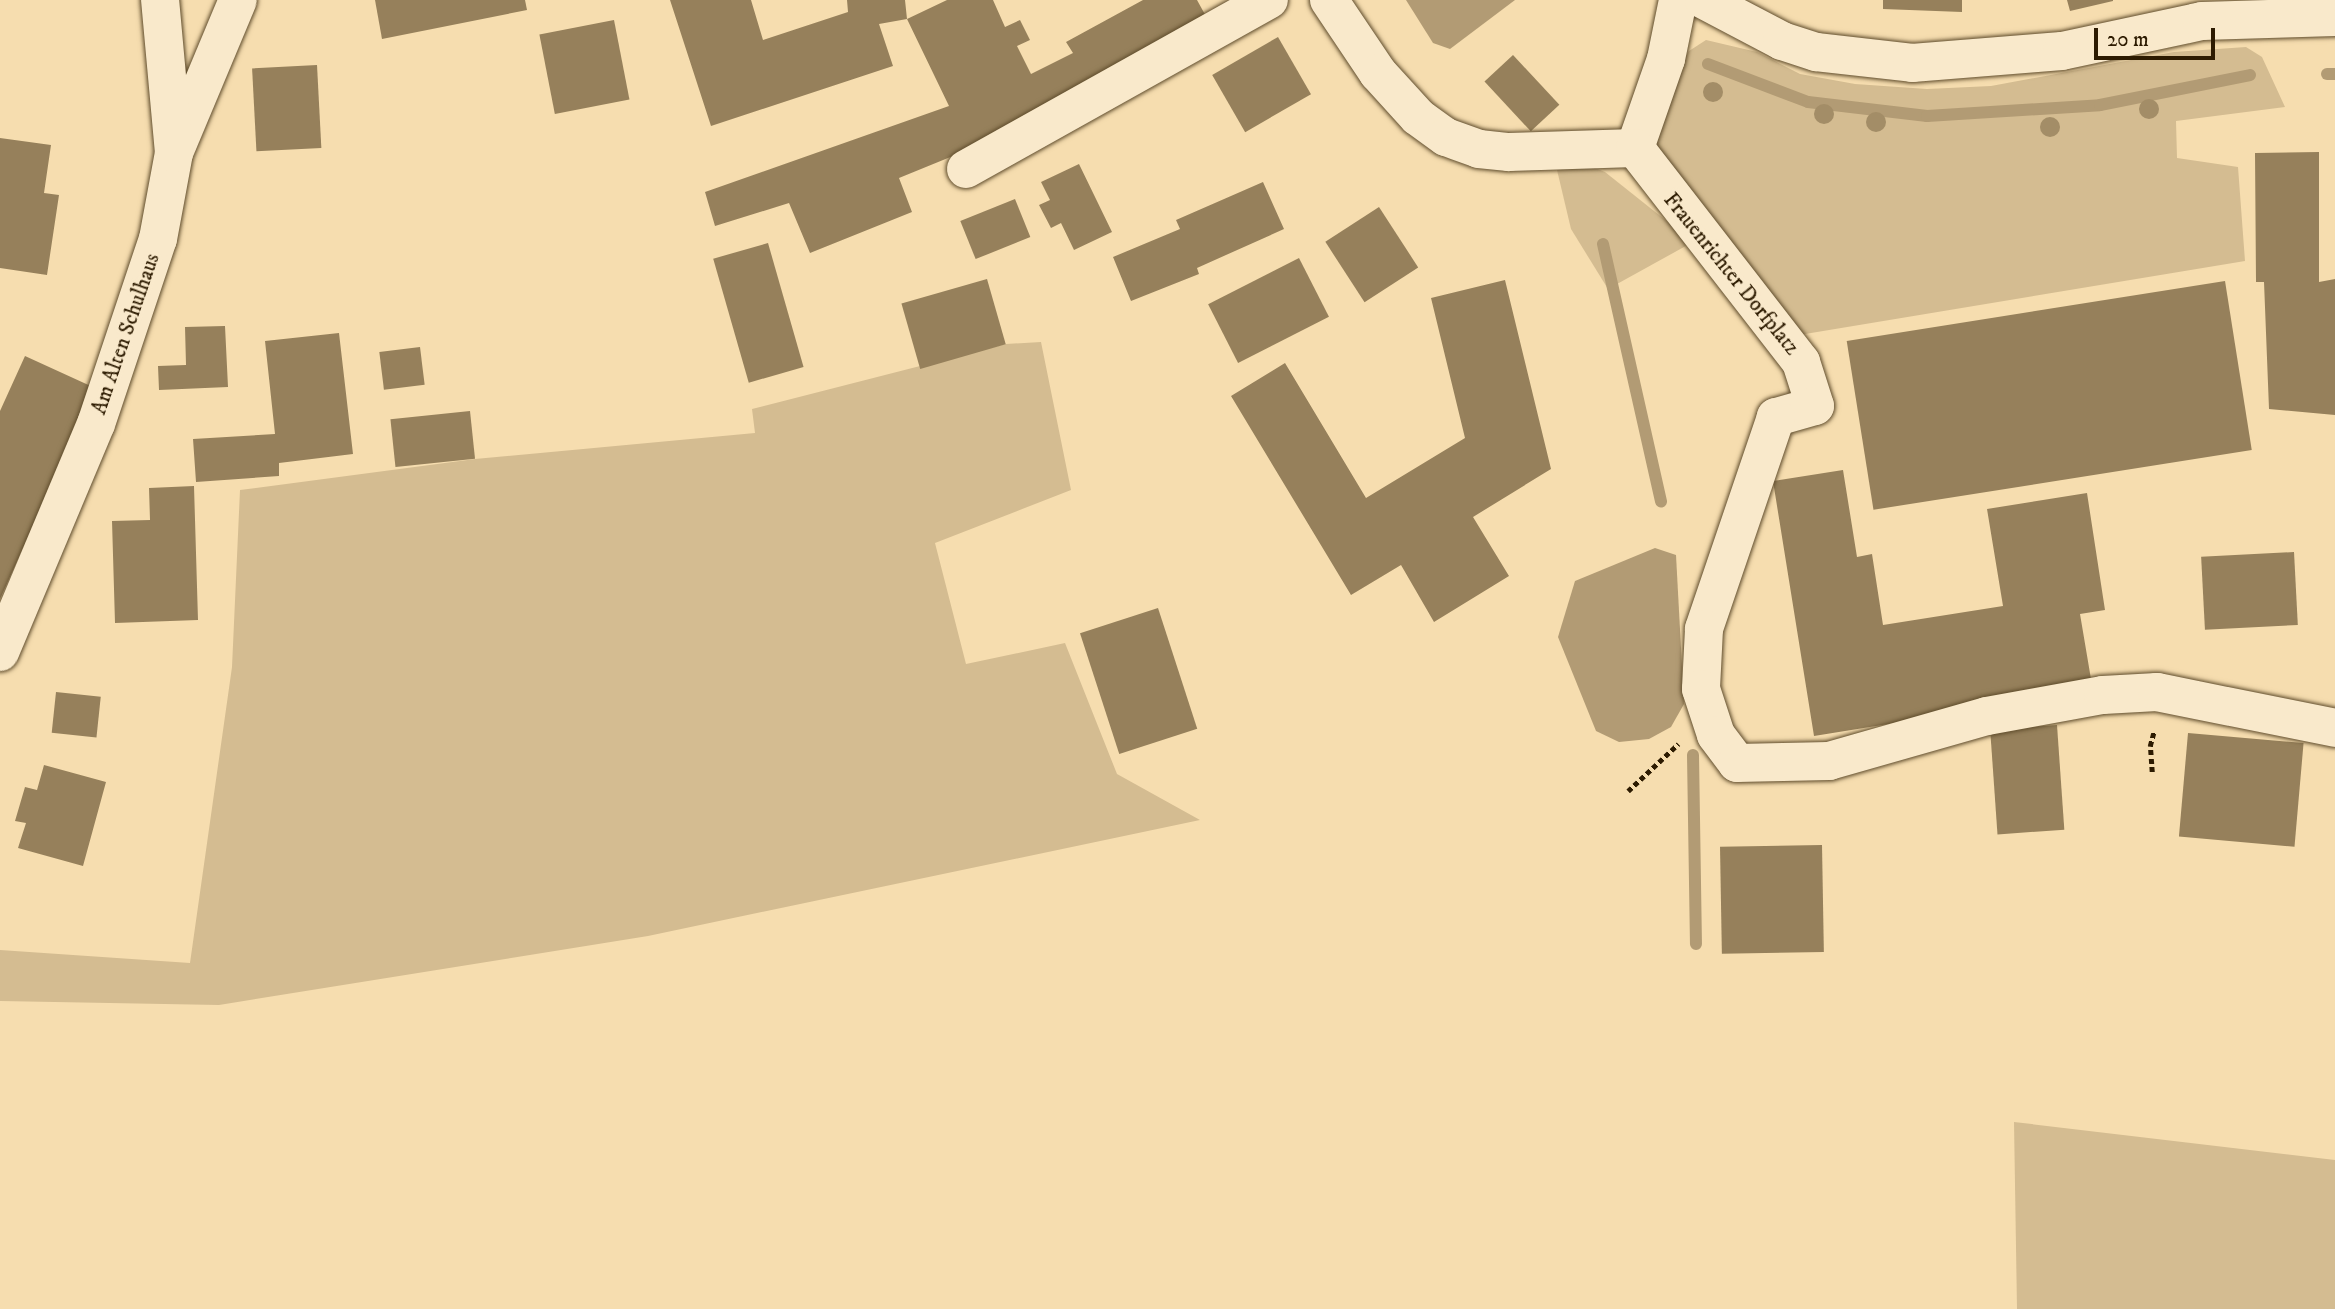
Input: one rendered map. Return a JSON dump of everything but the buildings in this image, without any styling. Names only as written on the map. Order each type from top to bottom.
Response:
[{"type":"street","name":"Am Alten Schulhaus","points":[[0,652],[96,424],[158,239],[174,153],[160,0]]},
{"type":"street","points":[[174,153],[237,0]]},
{"type":"street","points":[[965,169],[1269,0]]},
{"type":"street","points":[[1329,0],[1378,73],[1418,117],[1446,137],[1479,149],[1509,152],[1635,148],[1666,59],[1678,0]]},
{"type":"street","points":[[1704,0],[1805,48],[1912,63],[2062,51],[2202,21],[2335,17]]},
{"type":"street","name":"Frauenrichter Dorfplatz","points":[[1635,148],[1801,362],[1815,406],[1776,417],[1704,629],[1701,689],[1709,714]]},
{"type":"street","points":[[1709,714],[1716,735],[1737,763],[1767,765],[1829,761],[1987,716],[2103,695],[2157,692],[2335,728]]},
{"type":"path","points":[[1628,790],[1709,714]]},
{"type":"shaded area","points":[[1406,0],[1515,0],[1450,49],[1433,43]]},
{"type":"shaded area","points":[[1706,40],[1757,52],[1800,74],[1855,84],[1927,89],[1991,86],[2174,52],[2246,47],[2262,57],[2285,107],[2176,121],[2177,158],[2238,167],[2245,261],[1799,335],[1660,164],[1657,140],[1672,76],[1689,51]]},
{"type":"shaded area","points":[[1585,164],[1605,172],[1693,242],[1608,289],[1571,229],[1557,170]]},
{"type":"shaded area","points":[[1041,342],[1071,490],[935,543],[966,664],[1065,643],[1117,774],[1200,820],[648,936],[219,1005],[0,1001],[0,950],[190,963],[232,667],[240,490],[475,459],[755,433],[752,409],[1006,344]]},
{"type":"shaded area","points":[[1655,548],[1676,555],[1684,704],[1671,727],[1649,739],[1619,742],[1596,731],[1558,637],[1575,581]]},
{"type":"shaded area","points":[[2014,1122],[2335,1160],[2335,1309],[2017,1309]]},
{"type":"waterway","points":[[1708,64],[1808,102],[1927,116],[2100,105],[2250,75]]},
{"type":"waterway","points":[[2327,74],[2335,74]]},
{"type":"waterway","points":[[1603,244],[1661,502]]},
{"type":"waterway","points":[[1693,755],[1696,944]]}]
